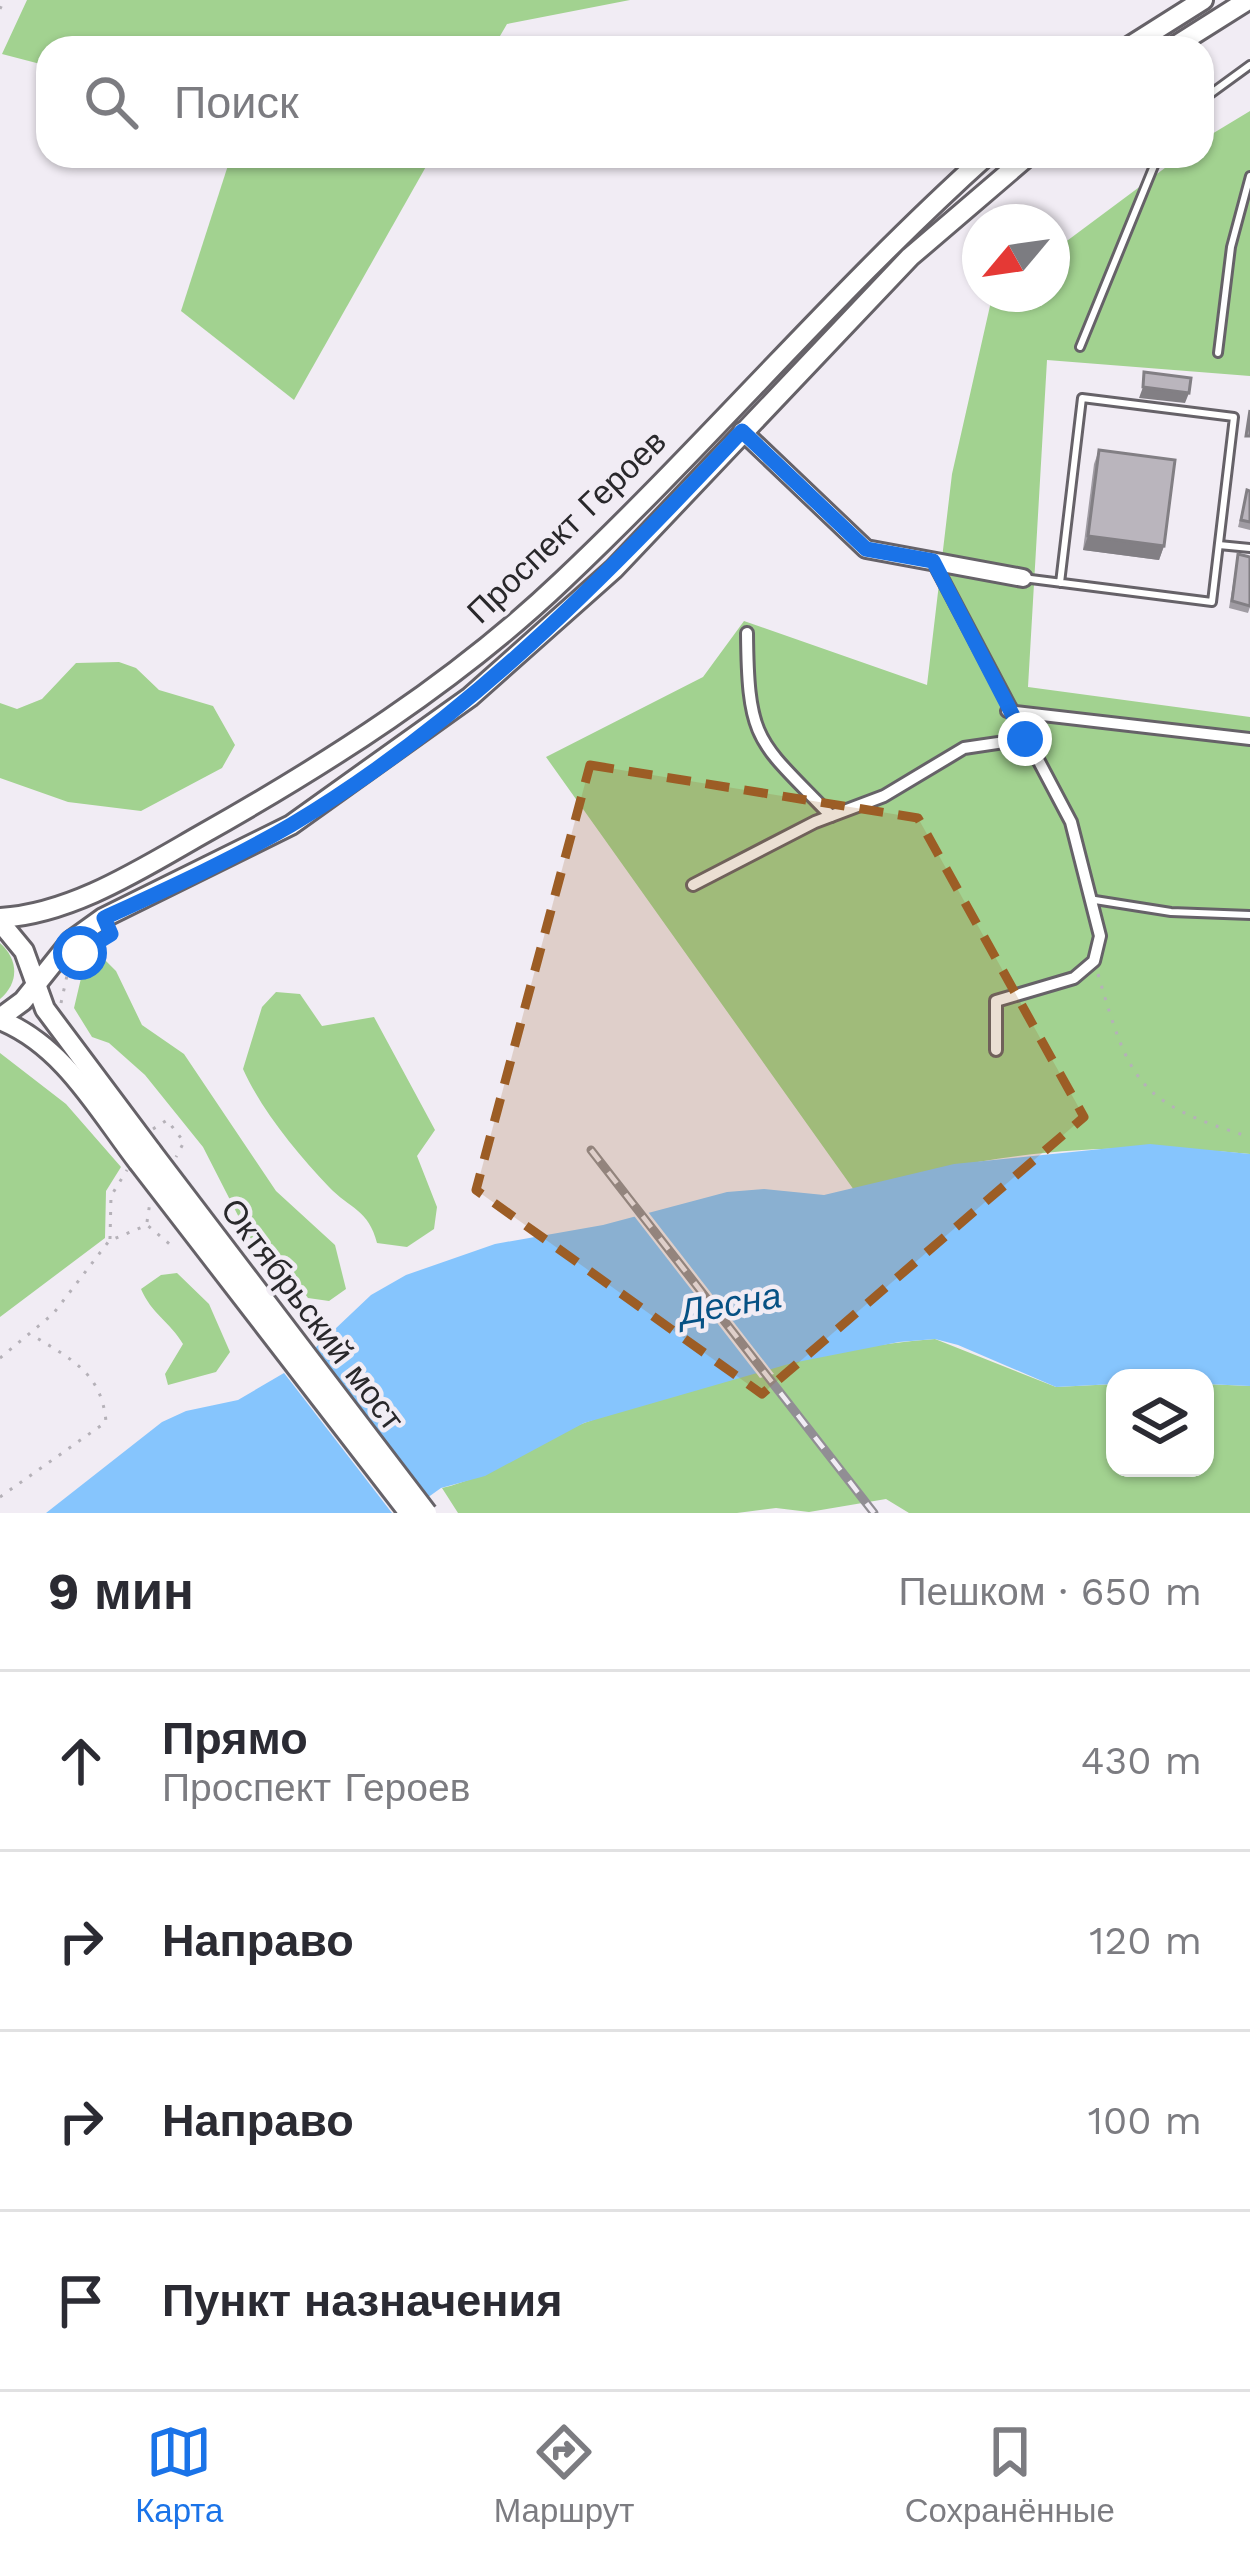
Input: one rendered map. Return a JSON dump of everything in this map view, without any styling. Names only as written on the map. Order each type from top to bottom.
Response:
[{"type":"main road","points":[[1146,36],[1203,0]]},
{"type":"main road","points":[[1191,36],[1248,0]]},
{"type":"main road","name":"Проспект Героев","points":[[0,920],[58,908],[172,851],[298,779],[464,663],[562,581],[892,241],[973,168]]},
{"type":"main road","name":"Проспект Героев","points":[[0,1019],[23,1001],[71,941],[104,918],[291,825],[470,697],[614,569],[910,256],[1014,168]]},
{"type":"main road","points":[[0,920],[24,951],[45,1009],[139,1161]]},
{"type":"main road","points":[[0,1019],[20,1028],[62,1062],[139,1161]]},
{"type":"main road","name":"Октябрьский мост","points":[[139,1161],[409,1513]]},
{"type":"main road","name":"Октябрьский мост","points":[[139,1161],[427,1513]]},
{"type":"street","points":[[742,431],[866,549],[1023,578]]},
{"type":"street","points":[[933,561],[1007,710],[1071,822],[1095,899],[1100,936],[1094,961],[1074,978],[996,1001],[996,1050]]},
{"type":"street","points":[[747,633],[748,704],[760,737],[781,770],[831,816]]},
{"type":"street","points":[[1007,710],[1250,739]]},
{"type":"street","points":[[693,885],[831,816],[884,796],[964,748],[1025,739]]},
{"type":"lane","points":[[1214,91],[1250,65]]},
{"type":"lane","points":[[1080,347],[1153,168]]},
{"type":"lane","points":[[1218,353],[1231,247],[1250,176]]},
{"type":"lane","points":[[1023,578],[1060,583],[1212,602],[1234,417],[1082,398],[1060,583]]},
{"type":"lane","points":[[1219,545],[1250,548]]},
{"type":"lane","points":[[1095,899],[1171,912],[1250,915]]},
{"type":"path","points":[[0,9],[4,0]]},
{"type":"path","points":[[1094,961],[1120,1046],[1146,1089],[1172,1111],[1250,1137]]},
{"type":"path","points":[[61,1006],[69,968]]},
{"type":"path","points":[[152,1130],[167,1120]]},
{"type":"path","points":[[110,1241],[111,1196],[119,1175],[139,1161]]},
{"type":"path","points":[[0,1358],[32,1335],[110,1241],[147,1225],[173,1247]]},
{"type":"path","points":[[0,1497],[106,1422],[104,1400],[90,1371],[32,1335]]},
{"type":"highlighted area","points":[[590,765],[918,818],[1084,1117],[762,1394],[476,1190]]},
{"type":"green space","points":[[27,0],[630,0],[507,24],[500,36],[36,36],[36,63],[2,54]]},
{"type":"green space","points":[[1250,111],[1250,376],[1047,360],[1028,687],[1250,717],[1250,1154],[1148,1148],[1050,1152],[954,1166],[854,1190],[546,757],[703,677],[744,621],[927,685],[952,474],[989,312],[1070,312],[1070,239],[1165,168],[1214,168],[1214,133]]},
{"type":"green space","points":[[227,168],[425,168],[294,400],[181,311]]},
{"type":"green space","points":[[119,662],[136,668],[159,690],[213,706],[235,745],[222,768],[141,811],[68,802],[0,778],[0,703],[17,709],[42,699],[76,663]]},
{"type":"green space","points":[[0,943],[14,971],[11,986],[0,999]]},
{"type":"green space","points":[[103,958],[116,971],[142,1025],[184,1054],[276,1191],[335,1245],[346,1289],[329,1301],[308,1298],[284,1265],[249,1237],[203,1147],[145,1075],[109,1043],[92,1037],[74,1008],[82,974]]},
{"type":"green space","points":[[276,992],[300,994],[322,1026],[374,1017],[435,1130],[417,1156],[437,1207],[434,1229],[407,1247],[377,1243],[364,1216],[305,1160],[251,1085],[243,1069],[262,1007]]},
{"type":"green space","points":[[0,1053],[66,1104],[121,1167],[106,1191],[105,1238],[0,1317]]},
{"type":"green space","points":[[177,1273],[209,1304],[230,1352],[216,1372],[168,1385],[165,1374],[183,1344],[141,1289],[161,1275]]},
{"type":"green space","points":[[935,1339],[1056,1387],[1106,1384],[1106,1477],[1214,1477],[1214,1384],[1250,1386],[1250,1513],[909,1513],[886,1499],[809,1512],[776,1508],[737,1513],[458,1513],[442,1488],[480,1475],[566,1430],[668,1395],[757,1369]]},
{"type":"water","name":"Десна","points":[[1150,1144],[1250,1154],[1250,1386],[1214,1384],[1214,1369],[1106,1369],[1106,1384],[1056,1387],[958,1345],[935,1339],[899,1342],[792,1363],[584,1423],[485,1476],[441,1488],[406,1513],[46,1513],[162,1422],[186,1411],[238,1400],[296,1366],[371,1295],[406,1275],[495,1244],[603,1225],[727,1192],[764,1189],[824,1195],[954,1164]]},
{"type":"pier","points":[[645,1208],[774,1374],[760,1378],[631,1212]]},
{"type":"pier","points":[[313,1346],[432,1501],[415,1513],[392,1513],[281,1369]]},
{"type":"building","points":[[1144,372],[1191,378],[1189,393],[1143,387]]},
{"type":"building","points":[[1099,450],[1175,460],[1164,546],[1088,536]]},
{"type":"building","points":[[1250,491],[1250,522],[1241,520]]},
{"type":"building","points":[[1238,554],[1250,557],[1250,606],[1232,601]]},
{"type":"railway","points":[[591,1150],[874,1513]]},
{"type":"route","points":[[80,953],[111,934],[104,918],[291,825],[470,697],[614,569],[742,431],[866,549],[933,561],[1025,739]]}]
